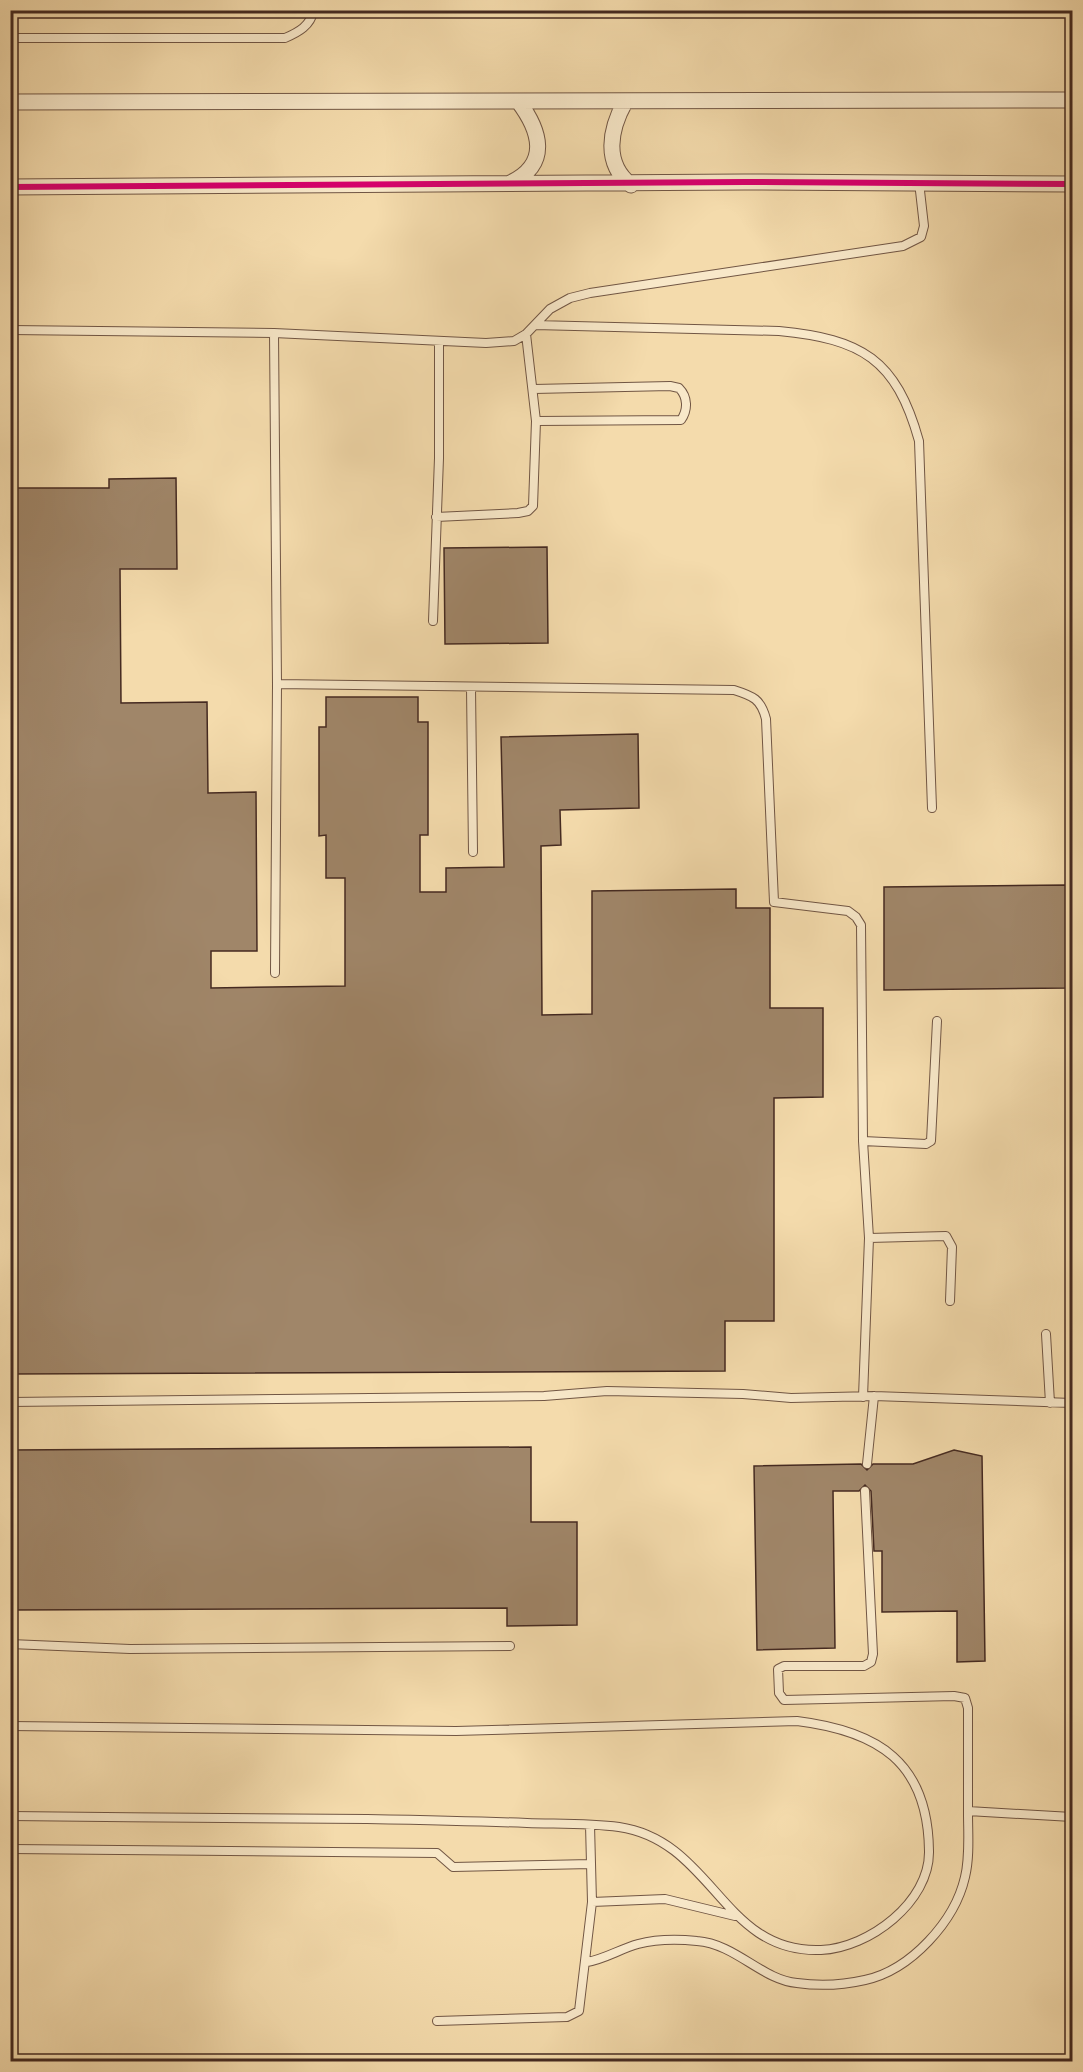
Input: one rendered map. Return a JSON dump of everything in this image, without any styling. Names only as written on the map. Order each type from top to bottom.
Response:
[{"type":"street","points":[[10,102],[1072,99]]},
{"type":"street","points":[[510,183],[525,172],[537,150],[534,124],[518,101]]},
{"type":"street","points":[[625,102],[614,122],[612,148],[623,178],[631,185]]},
{"type":"street","points":[[10,187],[510,183],[1072,184]]},
{"type":"lane","points":[[10,38],[285,38],[301,32],[312,18],[314,10]]},
{"type":"lane","points":[[10,330],[274,333],[439,343],[514,341],[526,334],[550,309],[570,298],[590,293],[903,246],[921,237],[924,226],[919,182]]},
{"type":"lane","points":[[535,325],[817,334],[856,348],[884,368],[899,386],[920,441],[932,808]]},
{"type":"lane","points":[[274,333],[278,684],[275,973]]},
{"type":"lane","points":[[436,517],[528,511],[533,506],[536,421],[526,334]]},
{"type":"lane","points":[[433,621],[439,458],[439,343]]},
{"type":"lane","points":[[534,389],[670,386],[679,388],[686,401],[685,414],[681,420],[536,421]]},
{"type":"lane","points":[[278,684],[734,690],[756,697],[763,706],[766,719],[774,902],[848,911],[856,916],[861,925],[864,1141],[869,1238],[863,1397]]},
{"type":"lane","points":[[471,688],[473,852]]},
{"type":"lane","points":[[864,1141],[926,1144],[931,1142],[937,1021]]},
{"type":"lane","points":[[869,1238],[946,1236],[952,1246],[950,1301]]},
{"type":"lane","points":[[1046,1334],[1050,1403]]},
{"type":"lane","points":[[10,1402],[276,1397],[544,1396],[607,1391],[743,1394],[791,1398],[874,1396],[1072,1403]]},
{"type":"lane","points":[[867,1464],[874,1396]]},
{"type":"lane","points":[[587,1962],[601,1960],[638,1944],[664,1940],[698,1941],[717,1944],[794,1983],[826,1984],[866,1980],[895,1967],[927,1943],[952,1911],[965,1876],[968,1811],[968,1708],[965,1698],[954,1696],[784,1700],[779,1693],[777,1674],[778,1669],[784,1666],[864,1666],[871,1662],[873,1654],[865,1491]]},
{"type":"lane","points":[[10,1644],[130,1650],[510,1646]]},
{"type":"lane","points":[[10,1726],[456,1731],[797,1721],[836,1726],[875,1741],[901,1763],[925,1811],[930,1856],[925,1876],[898,1917],[882,1929],[860,1940],[837,1948],[819,1950],[793,1948],[759,1934],[735,1916],[698,1869],[653,1837],[620,1827],[458,1820],[10,1816]]},
{"type":"lane","points":[[968,1811],[1072,1818]]},
{"type":"lane","points":[[437,2021],[575,2015],[579,2011],[587,1962],[592,1902],[590,1825]]},
{"type":"lane","points":[[10,1849],[437,1852],[453,1867],[591,1864]]},
{"type":"lane","points":[[592,1902],[665,1899],[735,1916]]},
{"type":"building","points":[[176,478],[177,569],[120,569],[121,703],[207,702],[208,793],[256,792],[257,951],[211,951],[211,988],[345,986],[345,878],[326,878],[326,835],[319,836],[319,727],[326,727],[326,697],[418,697],[418,722],[428,722],[428,835],[420,835],[420,892],[446,892],[446,868],[504,867],[501,737],[638,734],[639,808],[560,810],[561,845],[541,846],[542,1015],[592,1014],[592,891],[736,889],[736,908],[770,908],[770,1008],[823,1008],[823,1097],[774,1098],[774,1321],[725,1321],[725,1371],[10,1374],[10,488],[109,488],[109,479]]},
{"type":"building","points":[[547,547],[548,643],[445,644],[444,548]]},
{"type":"building","points":[[1066,885],[1067,988],[884,990],[884,887]]},
{"type":"building","points":[[531,1447],[531,1522],[577,1522],[577,1625],[507,1626],[507,1608],[10,1610],[10,1450]]},
{"type":"building","points":[[954,1450],[982,1456],[985,1661],[957,1662],[957,1611],[882,1612],[882,1551],[874,1551],[871,1491],[865,1485],[859,1491],[833,1491],[835,1648],[757,1650],[754,1466],[861,1464],[867,1470],[873,1464],[913,1464]]},
{"type":"cycle path","points":[[10,187],[744,182],[1072,184]]}]
